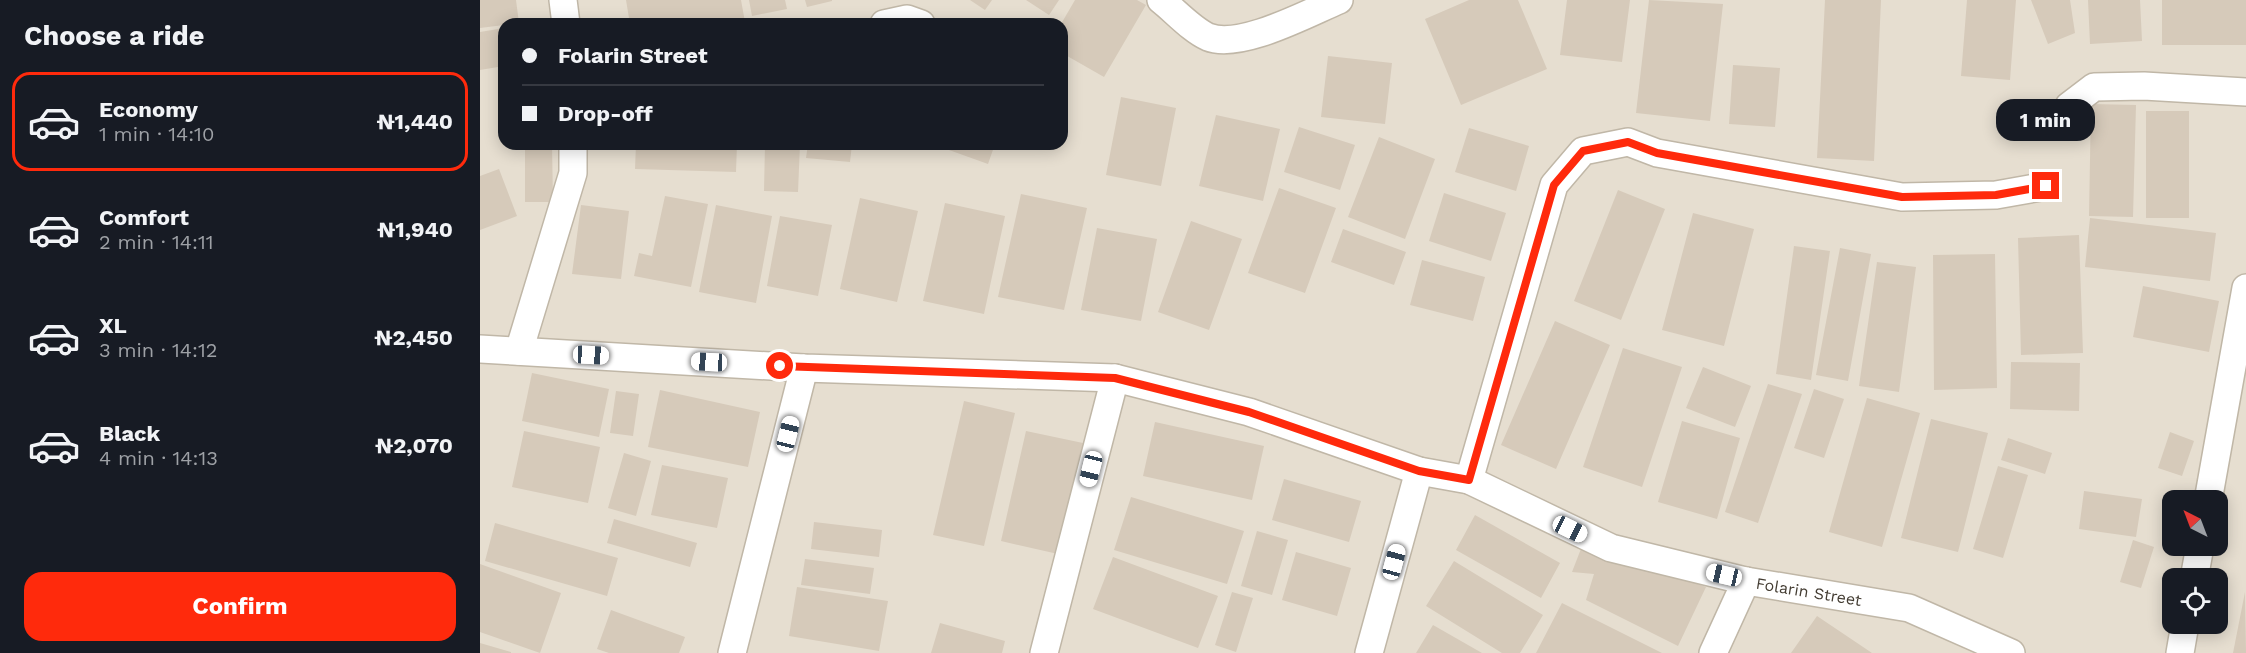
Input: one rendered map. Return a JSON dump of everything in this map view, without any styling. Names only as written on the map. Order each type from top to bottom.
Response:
[{"type":"street","points":[[563,0],[565,18]]},
{"type":"street","points":[[1161,0],[1208,37],[1227,41],[1250,36],[1340,0]]},
{"type":"street","points":[[2069,106],[2094,87],[2144,86],[2246,92]]},
{"type":"street","points":[[1469,480],[1554,185],[1583,151],[1628,142],[1657,153],[1902,197],[1996,195],[2046,186]]},
{"type":"street","points":[[519,351],[573,173],[573,150]]},
{"type":"street","points":[[2212,490],[2235,417],[2246,288]]},
{"type":"street","name":"Folarin Street","points":[[481,351],[519,351],[804,368],[1115,378],[1249,412],[1419,471],[1469,480],[1611,548],[1746,581],[1909,608],[2011,653]]},
{"type":"street","points":[[732,653],[804,368]]},
{"type":"street","points":[[1044,653],[1115,378]]},
{"type":"street","points":[[1369,653],[1419,471]]},
{"type":"street","points":[[1713,653],[1746,581]]},
{"type":"street","points":[[2180,653],[2184,634]]},
{"type":"shaded area","points":[[480,0],[2246,0],[2246,653],[480,653]]},
{"type":"building","points":[[480,0],[516,0],[518,18],[498,18],[498,26],[480,28]]},
{"type":"building","points":[[626,0],[741,0],[744,18],[629,18]]},
{"type":"building","points":[[749,0],[785,0],[787,9],[752,16]]},
{"type":"building","points":[[805,0],[832,0],[832,1],[807,7]]},
{"type":"building","points":[[970,0],[992,0],[985,10]]},
{"type":"building","points":[[1026,0],[1059,0],[1049,15]]},
{"type":"building","points":[[1075,0],[1137,0],[1146,5],[1104,77],[1068,56],[1068,18],[1064,18]]},
{"type":"building","points":[[1469,0],[1518,0],[1547,69],[1461,105],[1425,19]]},
{"type":"building","points":[[1567,0],[1630,0],[1622,62],[1560,55]]},
{"type":"building","points":[[1649,0],[1723,4],[1710,121],[1636,113]]},
{"type":"building","points":[[1825,0],[1881,0],[1874,161],[1817,158]]},
{"type":"building","points":[[1967,0],[2016,0],[2010,80],[1961,76]]},
{"type":"building","points":[[2031,0],[2070,0],[2075,33],[2048,44]]},
{"type":"building","points":[[2088,0],[2140,0],[2142,41],[2090,44]]},
{"type":"building","points":[[2162,0],[2246,0],[2246,45],[2162,45]]},
{"type":"building","points":[[498,29],[498,67],[480,70],[480,32]]},
{"type":"building","points":[[1328,56],[1392,63],[1385,124],[1321,117]]},
{"type":"building","points":[[1733,65],[1780,68],[1775,127],[1729,124]]},
{"type":"building","points":[[1121,97],[1176,108],[1161,186],[1106,175]]},
{"type":"building","points":[[2091,104],[2136,105],[2133,217],[2089,216]]},
{"type":"building","points":[[2146,111],[2189,111],[2189,218],[2146,218]]},
{"type":"building","points":[[1216,115],[1280,129],[1263,201],[1199,186]]},
{"type":"building","points":[[1299,127],[1355,145],[1340,190],[1284,172]]},
{"type":"building","points":[[1469,128],[1529,146],[1516,191],[1455,172]]},
{"type":"building","points":[[1379,137],[1435,159],[1405,239],[1348,217]]},
{"type":"building","points":[[525,150],[552,150],[553,202],[525,202]]},
{"type":"building","points":[[636,150],[737,150],[736,172],[635,169]]},
{"type":"building","points":[[765,150],[800,150],[798,192],[764,191]]},
{"type":"building","points":[[807,150],[851,150],[850,162],[806,158]]},
{"type":"building","points":[[949,150],[993,150],[988,164]]},
{"type":"building","points":[[499,169],[517,216],[480,230],[480,176]]},
{"type":"building","points":[[1279,188],[1336,208],[1305,293],[1248,273]]},
{"type":"building","points":[[1618,190],[1665,209],[1621,320],[1574,301]]},
{"type":"building","points":[[1444,193],[1506,213],[1491,261],[1429,241]]},
{"type":"building","points":[[1021,194],[1087,208],[1064,310],[998,297]]},
{"type":"building","points":[[665,196],[708,204],[691,287],[634,276],[639,253],[652,256]]},
{"type":"building","points":[[860,198],[918,211],[897,302],[840,289]]},
{"type":"building","points":[[945,203],[1005,216],[984,314],[923,301]]},
{"type":"building","points":[[581,205],[629,211],[621,279],[572,274]]},
{"type":"building","points":[[716,205],[772,216],[756,303],[699,292]]},
{"type":"building","points":[[1693,213],[1754,229],[1724,346],[1662,330]]},
{"type":"building","points":[[780,216],[832,225],[818,296],[767,286]]},
{"type":"building","points":[[2090,218],[2216,233],[2210,281],[2085,267]]},
{"type":"building","points":[[1191,221],[1242,239],[1209,330],[1158,312]]},
{"type":"building","points":[[1097,228],[1157,239],[1141,321],[1081,310]]},
{"type":"building","points":[[1343,229],[1406,252],[1394,285],[1331,262]]},
{"type":"building","points":[[2079,235],[2083,353],[2021,355],[2018,238]]},
{"type":"building","points":[[1794,246],[1830,251],[1811,380],[1776,374]]},
{"type":"building","points":[[1840,248],[1871,254],[1848,381],[1816,375]]},
{"type":"building","points":[[1995,254],[1997,388],[1934,390],[1933,255]]},
{"type":"building","points":[[1422,260],[1485,277],[1473,321],[1410,305]]},
{"type":"building","points":[[1877,262],[1916,267],[1899,392],[1859,386]]},
{"type":"building","points":[[2143,286],[2219,301],[2209,352],[2133,337]]},
{"type":"building","points":[[1555,321],[1610,345],[1556,469],[1501,445]]},
{"type":"building","points":[[1623,348],[1682,367],[1642,487],[1583,467]]},
{"type":"building","points":[[2011,362],[2080,363],[2079,411],[2010,409]]},
{"type":"building","points":[[1703,367],[1751,386],[1735,427],[1686,408]]},
{"type":"building","points":[[532,373],[609,389],[599,437],[522,421]]},
{"type":"building","points":[[1768,384],[1802,394],[1758,523],[1725,512]]},
{"type":"building","points":[[1814,389],[1844,399],[1824,458],[1794,448]]},
{"type":"building","points":[[660,390],[760,412],[748,467],[648,447]]},
{"type":"building","points":[[616,391],[639,394],[633,436],[610,433]]},
{"type":"building","points":[[1867,398],[1920,413],[1882,547],[1829,532]]},
{"type":"building","points":[[964,401],[1015,413],[984,546],[933,535]]},
{"type":"building","points":[[1931,419],[1988,433],[1958,552],[1901,538]]},
{"type":"building","points":[[1682,421],[1740,438],[1717,519],[1658,502]]},
{"type":"building","points":[[1155,422],[1264,446],[1252,500],[1143,476]]},
{"type":"building","points":[[524,431],[600,447],[588,503],[512,487]]},
{"type":"building","points":[[1026,431],[1083,443],[1058,554],[1001,541]]},
{"type":"building","points":[[2170,432],[2194,441],[2182,476],[2158,468]]},
{"type":"building","points":[[2008,438],[2052,453],[2045,474],[2001,460]]},
{"type":"building","points":[[624,453],[651,461],[636,516],[608,508]]},
{"type":"building","points":[[662,465],[728,478],[717,528],[651,515]]},
{"type":"building","points":[[1998,466],[2028,475],[2003,558],[1973,549]]},
{"type":"building","points":[[1284,479],[1361,501],[1349,542],[1272,520]]},
{"type":"building","points":[[2084,491],[2142,499],[2136,537],[2079,529]]},
{"type":"building","points":[[1131,497],[1244,531],[1227,584],[1114,550]]},
{"type":"building","points":[[1475,515],[1560,563],[1541,598],[1456,550]]},
{"type":"building","points":[[614,519],[697,543],[690,567],[607,543]]},
{"type":"building","points":[[814,522],[882,530],[879,557],[811,549]]},
{"type":"building","points":[[495,523],[618,558],[607,596],[485,561]]},
{"type":"building","points":[[1257,531],[1288,540],[1272,595],[1241,586]]},
{"type":"building","points":[[2133,540],[2154,547],[2141,588],[2120,582]]},
{"type":"building","points":[[1584,541],[1706,587],[1678,646],[1586,600],[1594,574],[1572,572]]},
{"type":"building","points":[[1296,552],[1351,568],[1337,616],[1282,600]]},
{"type":"building","points":[[1113,557],[1218,596],[1198,648],[1093,609]]},
{"type":"building","points":[[805,559],[874,568],[870,594],[801,585]]},
{"type":"building","points":[[1454,561],[1543,615],[1520,653],[1502,653],[1426,606]]},
{"type":"building","points":[[480,564],[561,593],[540,653],[480,632]]},
{"type":"building","points":[[797,587],[888,601],[879,651],[789,636]]},
{"type":"building","points":[[1232,592],[1253,598],[1236,652],[1215,645]]},
{"type":"building","points":[[2245,592],[2246,653],[2233,653]]},
{"type":"building","points":[[1562,603],[1662,653],[1536,653]]},
{"type":"building","points":[[611,610],[685,637],[679,653],[609,653],[597,649]]},
{"type":"building","points":[[1817,616],[1872,653],[1791,653]]},
{"type":"building","points":[[940,623],[1005,641],[1002,653],[931,653]]},
{"type":"building","points":[[1433,625],[1482,653],[1416,653]]},
{"type":"building","points":[[480,643],[511,652],[511,653],[480,653]]},
{"type":"route","points":[[780,366],[1115,378],[1249,412],[1419,471],[1469,480],[1554,185],[1583,151],[1628,142],[1657,153],[1902,197],[1996,195],[2046,186]]}]
